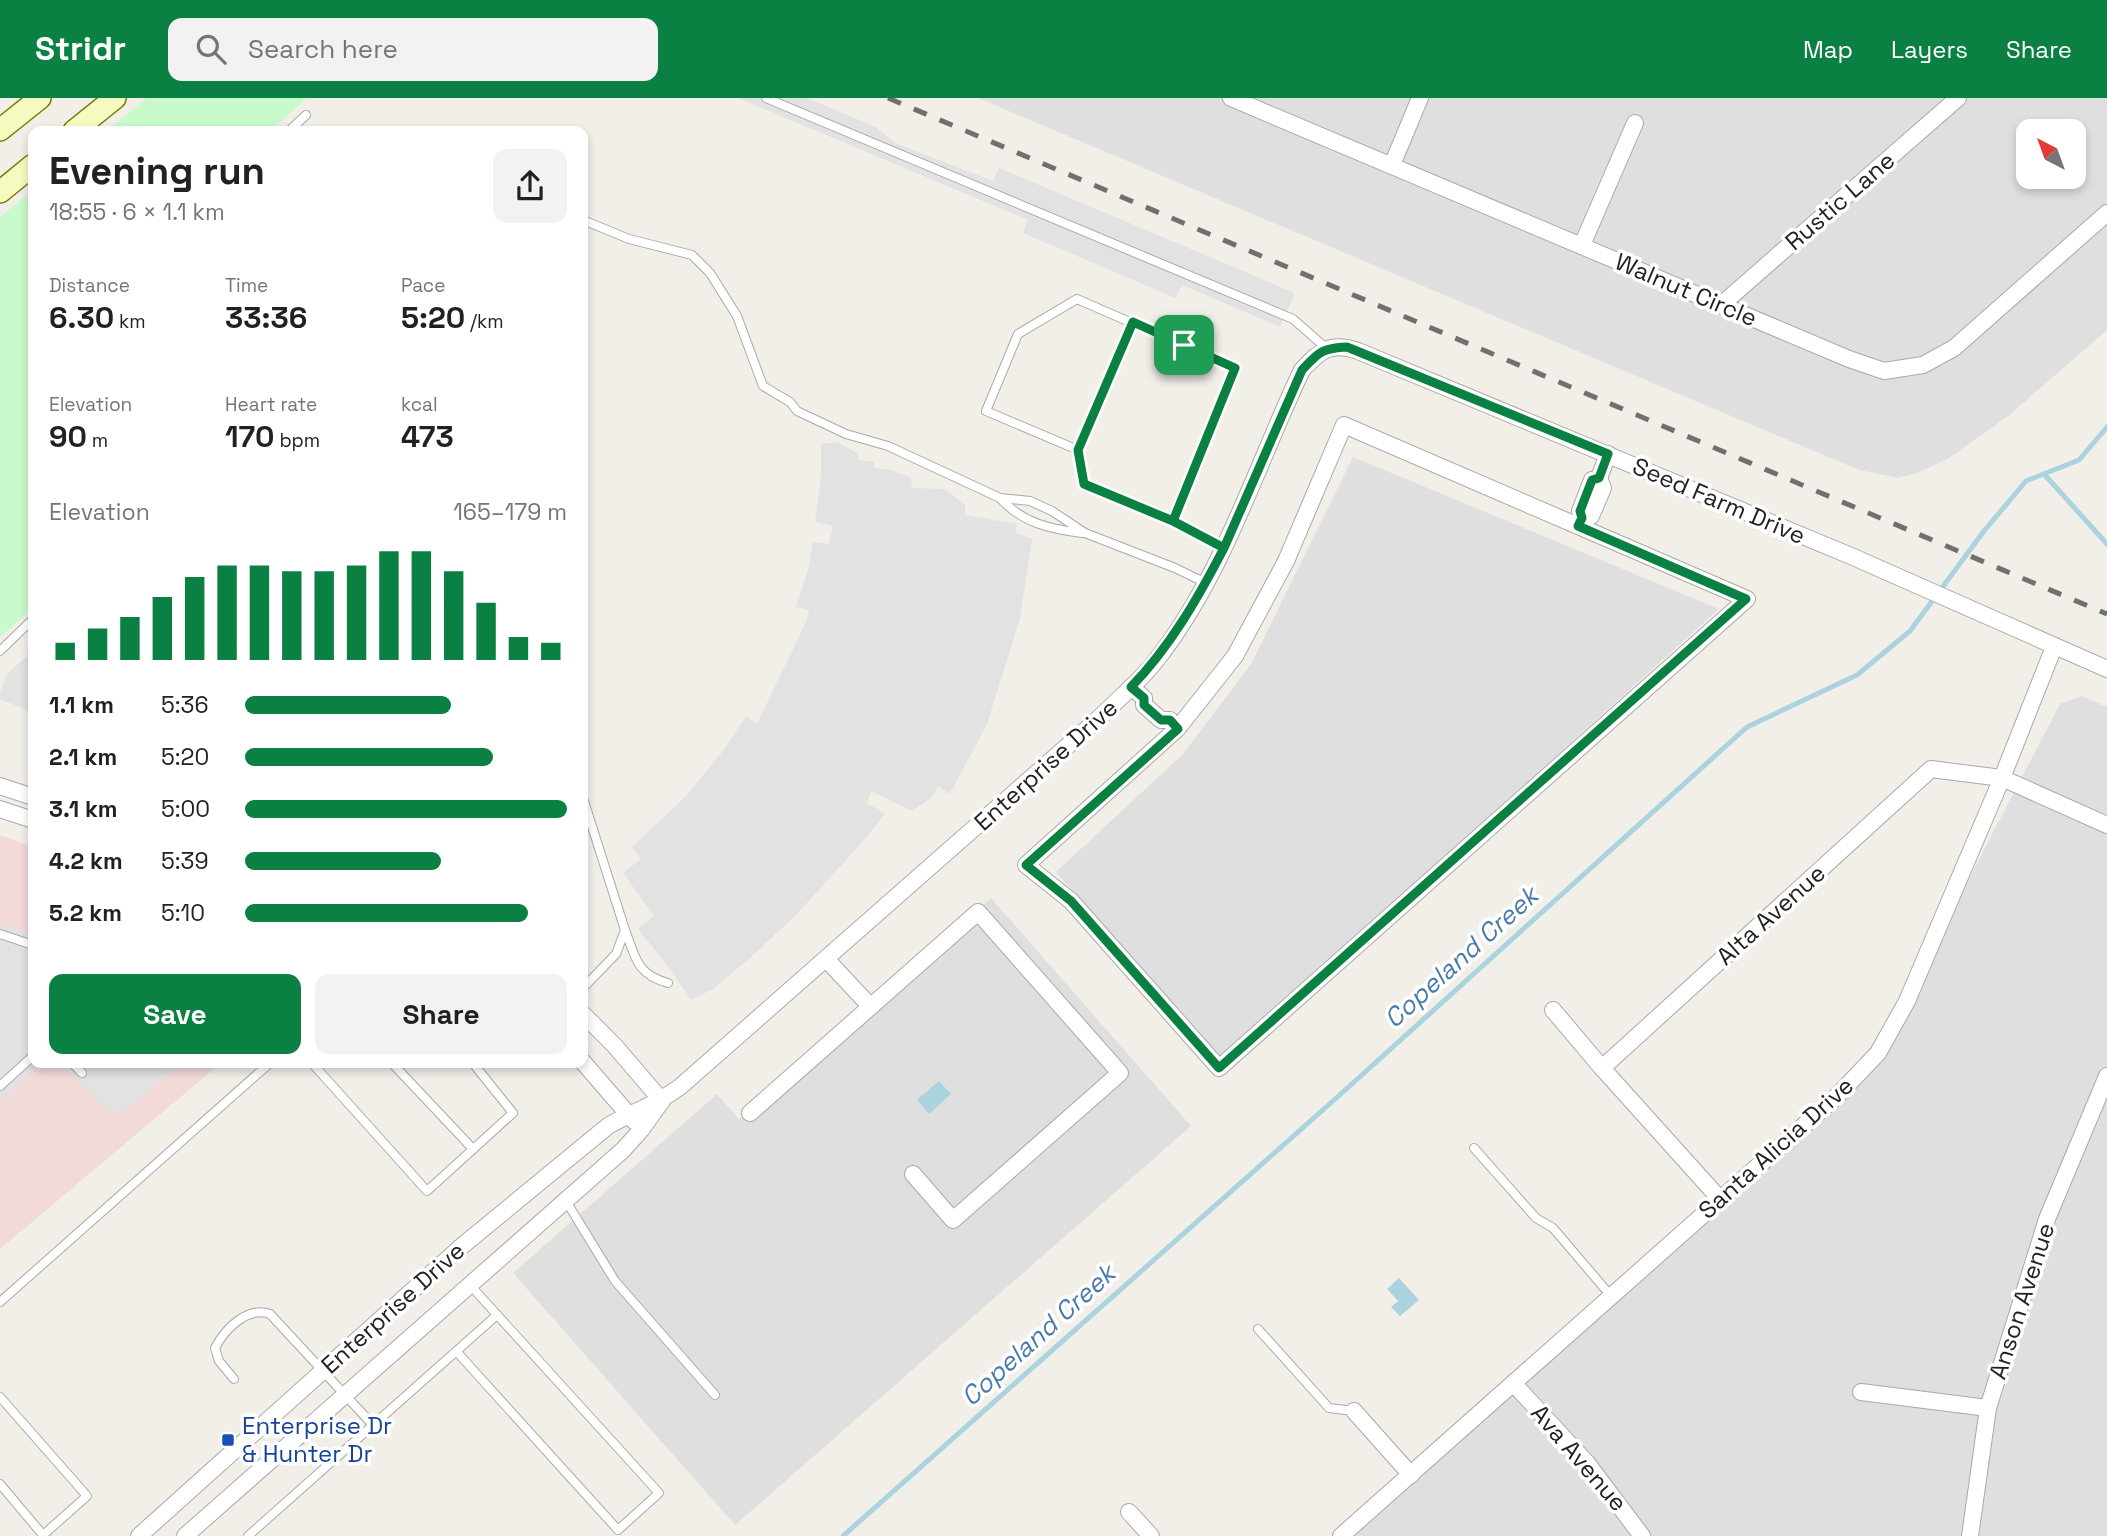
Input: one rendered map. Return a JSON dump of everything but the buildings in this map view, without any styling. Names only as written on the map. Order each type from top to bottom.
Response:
[{"type":"main road","points":[[0,130],[40,98]]},
{"type":"main road","points":[[80,126],[115,98]]},
{"type":"main road","points":[[0,192],[28,168]]},
{"type":"street","name":"Walnut Circle","points":[[1231,98],[1849,359],[1884,371],[1923,365],[1954,348],[2107,213]]},
{"type":"street","points":[[1392,164],[1420,98]]},
{"type":"street","name":"Rustic Lane","points":[[1721,305],[1958,98]]},
{"type":"street","points":[[1582,245],[1635,122]]},
{"type":"street","name":"Seed Farm Drive","points":[[1326,348],[1347,347],[1358,351],[1906,580],[2107,669]]},
{"type":"street","name":"Enterprise Drive","points":[[187,1535],[566,1201],[641,1130],[662,1101],[827,960],[1131,687],[1154,663],[1206,583],[1302,370],[1326,348]]},
{"type":"street","points":[[1344,425],[1580,522],[1746,599],[1219,1068],[1071,901],[1026,865],[1174,724],[1235,656],[1286,561],[1344,425]]},
{"type":"street","points":[[1580,522],[1591,516],[1603,488],[1599,478],[1608,454]]},
{"type":"street","name":"Santa Alicia Drive","points":[[1341,1536],[1360,1530],[1411,1475],[1719,1198],[1837,1096],[1878,1052],[1907,1001],[2054,647]]},
{"type":"street","points":[[1131,687],[1144,698],[1151,697],[1168,711],[1174,724]]},
{"type":"street","name":"Alta Avenue","points":[[1602,1068],[1931,769],[2001,778],[2107,825]]},
{"type":"street","points":[[0,786],[28,795]]},
{"type":"street","points":[[0,809],[28,818]]},
{"type":"street","points":[[750,1113],[978,912],[1120,1073],[953,1220],[913,1174]]},
{"type":"street","points":[[827,960],[871,1007]]},
{"type":"street","points":[[1553,1010],[1719,1198]]},
{"type":"street","points":[[588,1019],[662,1101]]},
{"type":"street","points":[[588,1068],[641,1130]]},
{"type":"street","name":"Anson Avenue","points":[[1970,1536],[1988,1408],[2047,1219],[2107,1076]]},
{"type":"street","name":"Enterprise Drive","points":[[139,1536],[462,1245],[608,1126],[662,1101]]},
{"type":"street","name":"Ava Avenue","points":[[1513,1383],[1587,1463],[1642,1536]]},
{"type":"street","points":[[1861,1392],[1988,1408]]},
{"type":"street","points":[[1354,1412],[1411,1475]]},
{"type":"street","points":[[1129,1512],[1151,1536]]},
{"type":"lane","points":[[766,98],[1293,320],[1326,348]]},
{"type":"lane","points":[[294,126],[306,115]]},
{"type":"lane","points":[[588,222],[629,239],[692,255],[710,273],[737,316],[763,386],[790,402],[797,411],[846,434],[888,446],[1000,498],[1030,501],[1052,510],[1085,533]]},
{"type":"lane","points":[[1078,450],[986,411],[1018,334],[1077,299],[1235,368],[1173,521]]},
{"type":"lane","points":[[1133,322],[1078,450],[1084,484],[1173,521],[1224,548]]},
{"type":"lane","points":[[1000,498],[1012,511],[1044,526],[1085,533],[1206,583]]},
{"type":"lane","points":[[0,651],[28,624]]},
{"type":"lane","points":[[588,814],[636,961],[645,973],[668,984]]},
{"type":"lane","points":[[588,983],[616,954],[625,930]]},
{"type":"lane","points":[[0,934],[28,943]]},
{"type":"lane","points":[[0,1086],[28,1061]]},
{"type":"lane","points":[[77,1068],[82,1073]]},
{"type":"lane","points":[[0,1302],[264,1068]]},
{"type":"lane","points":[[316,1068],[426,1191],[513,1112],[477,1068]]},
{"type":"lane","points":[[397,1068],[473,1149]]},
{"type":"lane","points":[[1474,1148],[1536,1218],[1553,1228],[1611,1296]]},
{"type":"lane","points":[[566,1201],[615,1281],[715,1395]]},
{"type":"lane","points":[[456,1351],[618,1530],[659,1493],[470,1285]]},
{"type":"lane","points":[[234,1378],[219,1361],[215,1348],[221,1337],[249,1312],[261,1311],[270,1314],[373,1425]]},
{"type":"lane","points":[[248,1536],[497,1315]]},
{"type":"lane","points":[[1258,1329],[1329,1408],[1354,1412]]},
{"type":"lane","points":[[0,1397],[88,1496],[43,1535],[0,1484]]},
{"type":"shaded area","points":[[738,98],[807,98],[876,127],[895,143],[993,181],[999,168],[1295,293],[1280,327],[1182,285],[1175,298],[1023,233],[1028,220]]},
{"type":"shaded area","points":[[978,98],[2107,98],[2107,330],[2007,417],[1949,458],[1917,473],[1898,478],[1859,470]]},
{"type":"shaded area","points":[[837,442],[857,453],[859,460],[874,462],[874,468],[891,470],[911,478],[912,488],[944,489],[965,504],[965,515],[1017,524],[1016,533],[1032,539],[1020,618],[987,724],[950,794],[938,786],[931,798],[912,811],[871,791],[867,803],[885,814],[865,839],[797,914],[750,958],[713,989],[691,1000],[638,929],[654,916],[623,873],[641,859],[632,847],[686,796],[723,751],[746,716],[757,724],[807,620],[809,610],[796,607],[808,570],[813,542],[829,544],[833,526],[815,522],[821,477],[821,444]]},
{"type":"shaded area","points":[[1353,457],[1719,609],[1220,1059],[1056,872],[1183,754],[1251,664]]},
{"type":"shaded area","points":[[28,655],[28,711],[0,699],[8,673]]},
{"type":"shaded area","points":[[2082,696],[2107,707],[2107,1536],[1341,1536],[1878,1053],[2060,704]]},
{"type":"shaded area","points":[[0,835],[28,845],[28,1068],[215,1068],[0,1249]]},
{"type":"shaded area","points":[[991,898],[1191,1126],[735,1525],[513,1273],[717,1094],[739,1119]]},
{"type":"shaded area","points":[[0,924],[28,934],[28,1068],[37,1068],[0,1101]]},
{"type":"shaded area","points":[[66,1068],[177,1068],[124,1111],[108,1111]]},
{"type":"green space","points":[[147,98],[307,98],[276,126],[112,126]]},
{"type":"green space","points":[[28,194],[28,612],[0,637],[0,217]]},
{"type":"water","points":[[939,1081],[951,1094],[929,1114],[917,1100]]},
{"type":"water","points":[[1399,1278],[1419,1300],[1400,1316],[1391,1307],[1398,1301],[1387,1289]]},
{"type":"waterway","name":"Copeland Creek","points":[[843,1536],[1343,1092],[1747,727],[1857,675],[1910,631],[1984,531],[2026,481],[2079,460],[2107,427]]},
{"type":"waterway","points":[[2044,474],[2107,544]]},
{"type":"railway","points":[[888,98],[2107,614]]},
{"type":"place","name":"Enterprise Dr & Hunter Dr","points":[[228,1440]]},
{"type":"route","points":[[1184,345],[1133,322],[1078,450],[1084,484],[1173,521],[1203,539],[1224,548],[1302,370],[1326,348],[1347,347],[1608,454],[1599,478],[1592,480],[1580,511],[1582,518],[1578,526],[1746,599],[1219,1068],[1071,901],[1026,865],[1178,729],[1170,720],[1161,720],[1144,705],[1144,698],[1131,687],[1154,663],[1206,583],[1224,548],[1173,521],[1235,368],[1184,345]]}]
